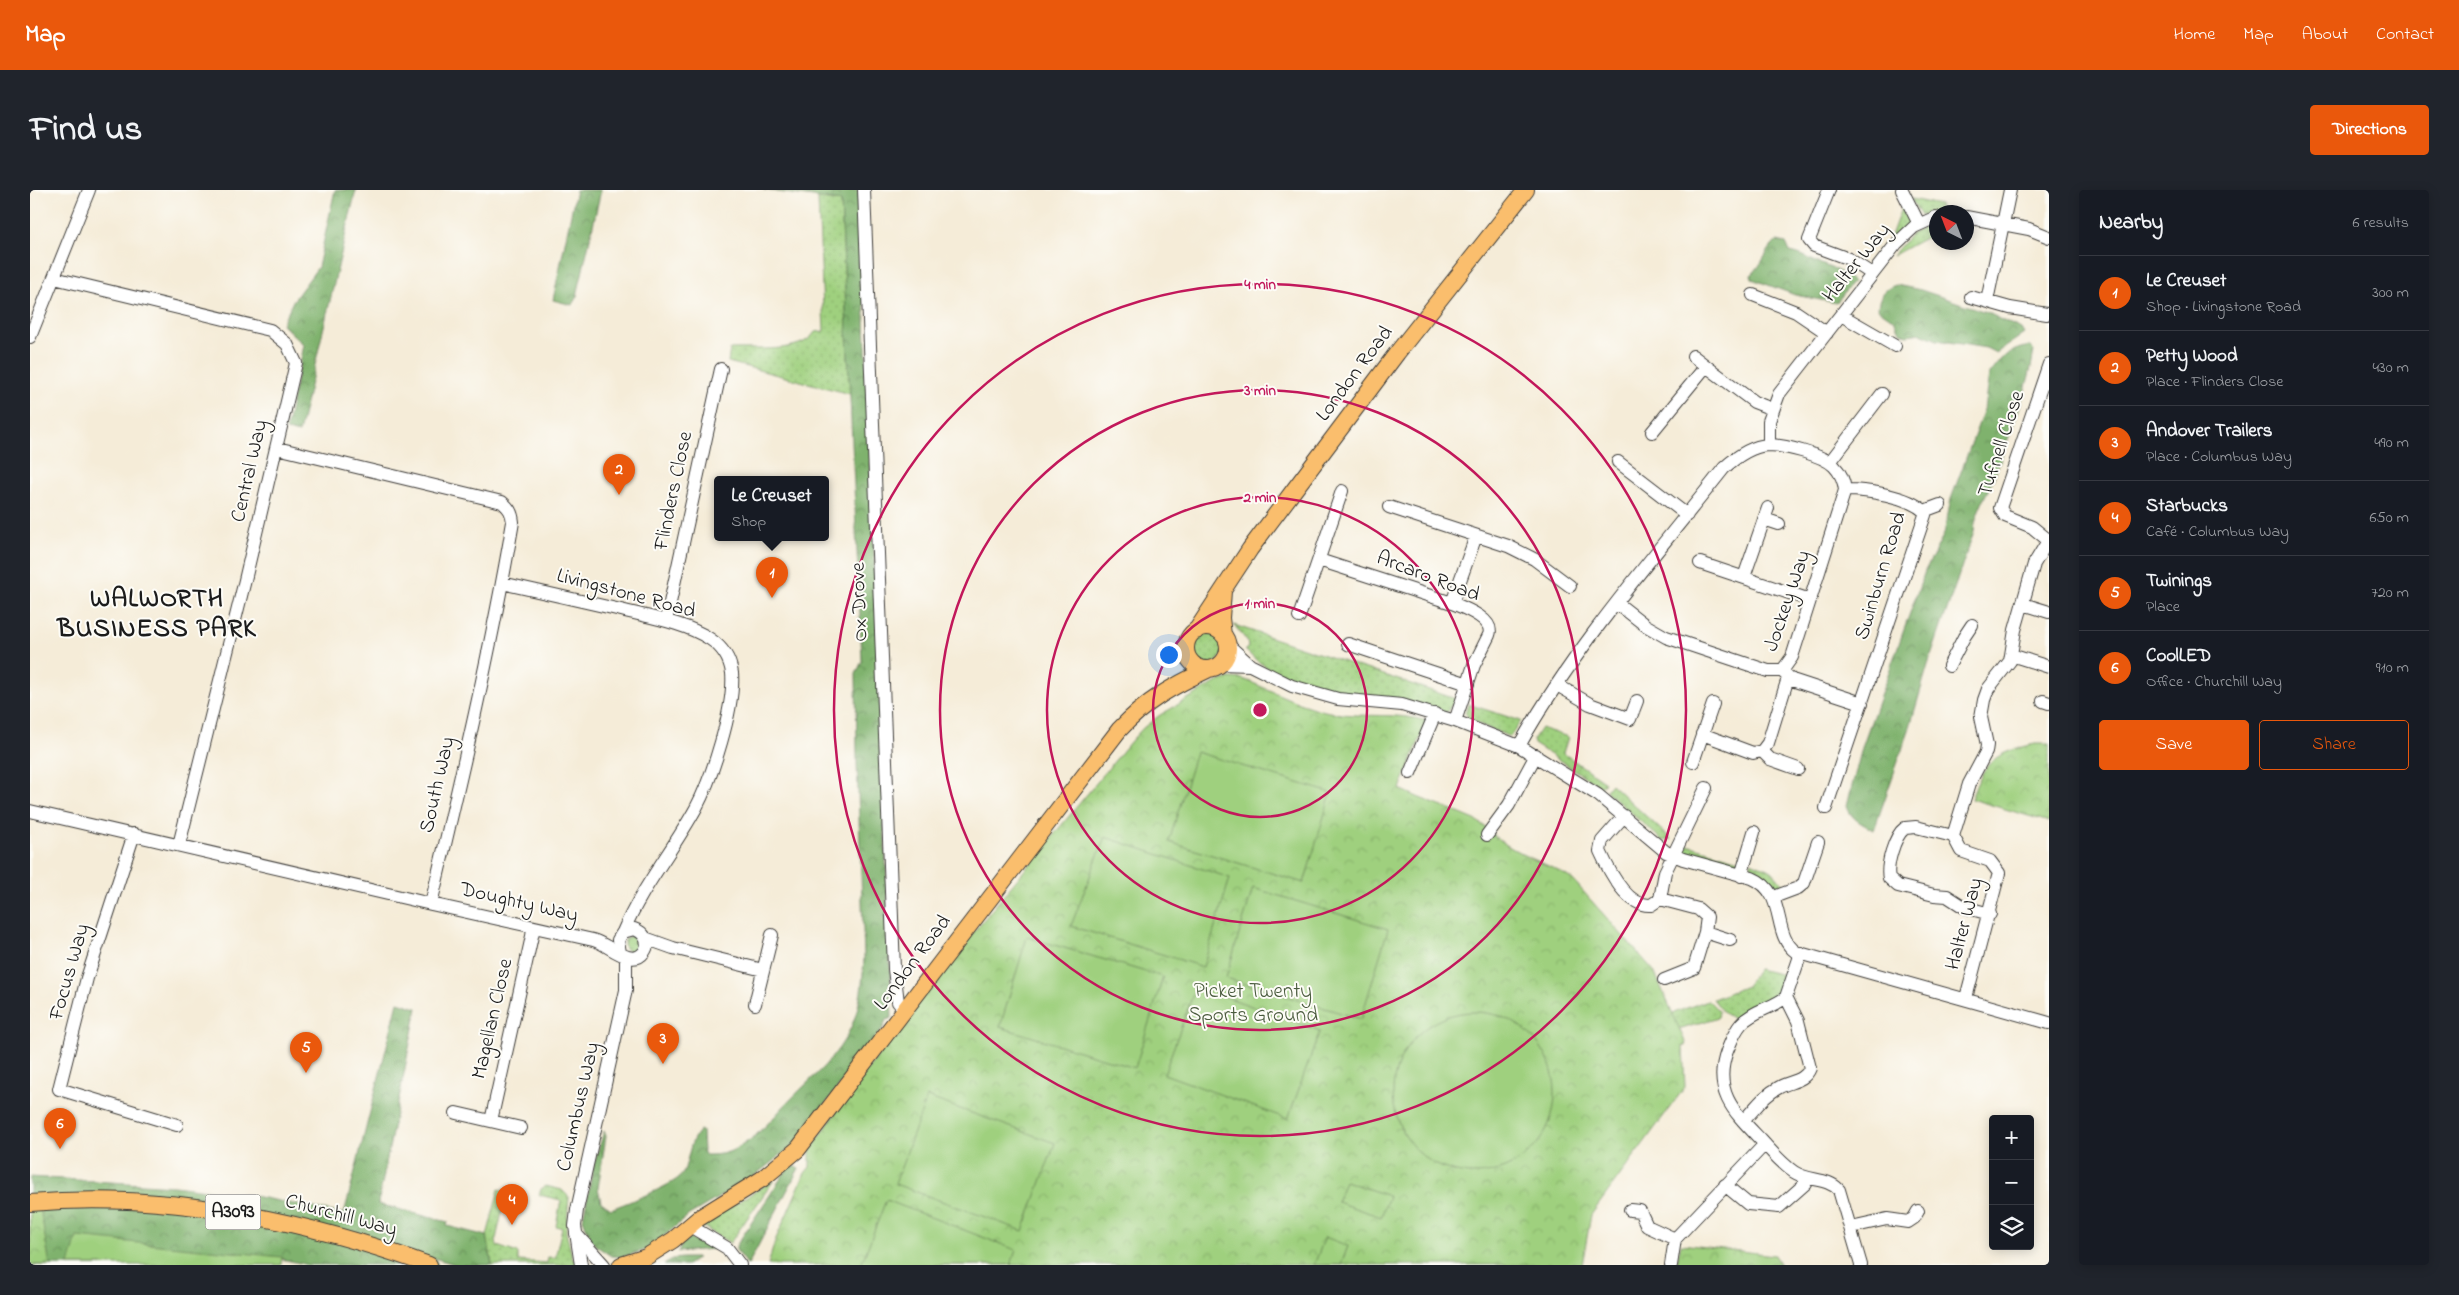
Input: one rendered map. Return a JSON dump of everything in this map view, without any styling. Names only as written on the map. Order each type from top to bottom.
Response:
[{"type":"main road","name":"London Road","points":[[1168,689],[1187,654],[1187,641],[1196,631],[1250,549],[1342,426],[1526,190]]},
{"type":"main road","points":[[1187,654],[1195,666],[1215,666],[1226,654],[1220,618],[1224,589]]},
{"type":"main road","points":[[1196,631],[1213,629],[1225,639]]},
{"type":"main road","name":"London Road","points":[[621,1265],[646,1257],[673,1240],[690,1226],[762,1179],[794,1153],[832,1108],[904,1010],[1120,730],[1134,714],[1168,689],[1215,666]]},
{"type":"main road","name":"Churchill Way","points":[[30,1203],[127,1201],[199,1206],[312,1228],[387,1250],[429,1265]]},
{"type":"main road","name":"London Road","points":[[654,1265],[668,1251],[673,1240]]},
{"type":"street","points":[[30,337],[90,190]]},
{"type":"street","name":"Ox Drove","points":[[864,190],[894,969],[898,1002],[904,1010]]},
{"type":"street","points":[[1828,190],[1809,240],[1814,246],[1857,263],[1872,274]]},
{"type":"street","points":[[1902,190],[1920,224]]},
{"type":"street","points":[[1987,301],[2010,190]]},
{"type":"street","points":[[1974,218],[2029,230],[2049,237]]},
{"type":"street","name":"Halter Way","points":[[1839,318],[1902,238],[1920,224],[1929,220]]},
{"type":"street","name":"Central Way","points":[[54,278],[270,330],[279,335],[293,352],[296,362],[277,448],[180,845]]},
{"type":"street","points":[[1753,295],[1796,312],[1827,333]]},
{"type":"street","points":[[1971,296],[2001,305],[2047,314]]},
{"type":"street","points":[[1769,445],[1768,428],[1772,409],[1779,394],[1839,318],[1895,346]]},
{"type":"street","points":[[1693,356],[1754,402],[1772,409]]},
{"type":"street","name":"Tufnell Close","points":[[2049,364],[2000,508],[2005,516],[2032,527],[2049,539]]},
{"type":"street","points":[[1652,432],[1706,366]]},
{"type":"street","name":"Flinders Close","points":[[666,621],[721,370]]},
{"type":"street","points":[[1830,462],[1882,394]]},
{"type":"street","points":[[1519,746],[1575,658],[1687,515],[1732,461],[1749,451],[1769,445],[1799,451],[1830,462],[1843,479],[1846,490]]},
{"type":"street","name":"South Way","points":[[277,448],[502,502],[509,507],[513,522],[502,583],[464,767],[432,904]]},
{"type":"street","points":[[1618,462],[1687,515]]},
{"type":"street","name":"Swinburn Road","points":[[1826,808],[1925,515],[1924,511],[1917,506],[1878,493],[1846,490]]},
{"type":"street","name":"Jockey Way","points":[[1618,603],[1645,625],[1666,636],[1785,675],[1846,490]]},
{"type":"street","points":[[1299,617],[1342,491]]},
{"type":"street","points":[[1924,511],[1940,505]]},
{"type":"street","points":[[1389,507],[1476,536],[1528,556],[1570,586]]},
{"type":"street","points":[[1744,577],[1766,514],[1778,524]]},
{"type":"street","points":[[1452,603],[1476,536]]},
{"type":"street","points":[[1990,914],[1964,907],[1947,896],[1934,895],[1898,886],[1889,878],[1888,871],[1895,840],[1905,828],[1916,826],[1953,836],[1969,784],[1986,752],[1987,745],[1981,717],[1984,700],[1988,689],[2007,666],[2012,655],[2023,604],[2037,558],[2049,539]]},
{"type":"street","name":"Arcaro Road","points":[[1319,560],[1452,603],[1480,618],[1490,628],[1455,721]]},
{"type":"street","points":[[1700,563],[1810,600]]},
{"type":"street","name":"Livingstone Road","points":[[502,583],[666,621],[708,637],[724,651],[732,672],[731,694],[726,724],[704,788],[695,808],[660,863],[621,935]]},
{"type":"street","points":[[2023,604],[2049,612]]},
{"type":"street","points":[[1949,666],[1972,625]]},
{"type":"street","points":[[1225,639],[1250,665],[1281,681],[1317,694],[1348,700],[1396,704],[1435,714],[1519,746],[1598,795],[1651,840],[1672,855],[1763,884],[1774,897],[1788,945],[1801,954],[1966,998],[2049,1023]]},
{"type":"street","points":[[1348,644],[1468,684]]},
{"type":"street","points":[[2012,655],[2049,667]]},
{"type":"street","points":[[1215,666],[1250,665]]},
{"type":"street","points":[[1702,734],[1753,753],[1762,751],[1768,743],[1785,675],[1862,703]]},
{"type":"street","points":[[1557,685],[1590,704],[1630,719],[1637,701]]},
{"type":"street","points":[[1693,762],[1713,704]]},
{"type":"street","points":[[1410,773],[1435,714]]},
{"type":"street","points":[[1762,751],[1770,759],[1798,769]]},
{"type":"street","points":[[1487,836],[1509,806],[1536,756]]},
{"type":"street","points":[[1624,816],[1602,841],[1600,851],[1617,882],[1631,900],[1646,906],[1656,904],[1660,899],[1665,872],[1672,855],[1706,788]]},
{"type":"street","points":[[30,811],[432,904]]},
{"type":"street","points":[[1740,876],[1754,832]]},
{"type":"street","name":"Focus Way","points":[[134,834],[87,978],[58,1089],[177,1125]]},
{"type":"street","name":"Halter Way","points":[[1953,836],[1954,842],[1960,851],[1987,860],[1997,868],[1999,878],[1966,998]]},
{"type":"street","points":[[1774,897],[1798,888],[1808,888],[1818,842]]},
{"type":"street","points":[[1660,899],[1703,912],[1707,916],[1705,932],[1694,968],[1664,980]]},
{"type":"street","name":"Doughty Way","points":[[432,904],[597,941],[623,955]]},
{"type":"street","points":[[636,907],[643,944]]},
{"type":"street","name":"Magellan Close","points":[[491,1120],[534,927]]},
{"type":"street","name":"Doughty Way","points":[[597,941],[621,935],[634,929],[643,944]]},
{"type":"street","points":[[1705,932],[1730,940]]},
{"type":"street","name":"Columbus Way","points":[[621,935],[618,947],[623,955],[626,990]]},
{"type":"street","points":[[755,1004],[772,935]]},
{"type":"street","points":[[623,955],[643,944],[674,948],[763,970]]},
{"type":"street","name":"Columbus Way","points":[[581,1265],[576,1234],[576,1219],[582,1184],[626,990],[643,944]]},
{"type":"street","points":[[1801,954],[1786,997],[1743,1021],[1736,1030],[1725,1058],[1722,1077],[1724,1093],[1743,1121],[1791,1170],[1807,1179],[1826,1181],[1839,1190],[1851,1227],[1860,1265]]},
{"type":"street","points":[[1743,1121],[1774,1090],[1800,1080],[1809,1073],[1810,1068],[1798,1021],[1786,997]]},
{"type":"street","points":[[456,1113],[521,1128]]},
{"type":"street","points":[[1671,1265],[1675,1239],[1724,1185],[1765,1144]]},
{"type":"street","points":[[1724,1185],[1748,1204],[1779,1207],[1805,1184],[1807,1179]]},
{"type":"street","points":[[1640,1208],[1647,1226],[1675,1239]]},
{"type":"street","points":[[1851,1227],[1887,1219],[1898,1227],[1910,1221],[1918,1211]]},
{"type":"street","points":[[690,1226],[727,1248],[740,1265]]},
{"type":"street","points":[[576,1234],[604,1265]]},
{"type":"green space","points":[[335,190],[356,190],[299,433],[286,430],[304,345],[282,324],[293,301],[318,267]]},
{"type":"green space","points":[[576,190],[601,190],[577,296],[572,305],[553,300]]},
{"type":"green space","points":[[764,190],[860,190],[892,1018],[886,1020],[883,1028],[795,1144],[750,1179],[689,1215],[649,1249],[622,1257],[611,1256],[595,1245],[590,1239],[583,1219],[594,1164],[604,1131],[606,1136],[598,1188],[601,1202],[611,1209],[651,1193],[679,1177],[685,1168],[696,1134],[700,1130],[702,1131],[703,1152],[706,1155],[721,1154],[743,1145],[763,1129],[832,1058],[852,1025],[858,1009],[861,991],[864,957],[857,764],[856,674],[862,661],[841,201]]},
{"type":"green space","points":[[818,199],[841,201],[850,394],[728,362],[730,349],[789,347],[809,339],[815,332],[824,331]]},
{"type":"green space","points":[[1911,199],[1940,205],[1929,205],[1929,214],[1921,216]]},
{"type":"green space","points":[[1903,203],[1911,223],[1885,252]]},
{"type":"green space","points":[[1929,225],[1929,236],[1892,256],[1910,235]]},
{"type":"green space","points":[[1777,241],[1786,243],[1790,252],[1802,255],[1837,271],[1853,282],[1836,303],[1795,295],[1752,279],[1751,275]]},
{"type":"green space","points":[[1896,285],[1921,290],[1986,312],[2021,329],[2024,334],[1996,353],[1986,348],[1937,340],[1921,333],[1907,335],[1900,331],[1894,320],[1878,309],[1879,301],[1883,294],[1889,288]]},
{"type":"green space","points":[[2029,346],[2034,351],[2022,399],[1994,477],[1979,510],[1974,531],[1928,665],[1909,730],[1874,830],[1853,817],[1847,805],[1863,744],[1925,571],[1944,534],[1951,499],[1984,409],[1989,374],[2001,359],[2015,350]]},
{"type":"green space","points":[[1234,625],[1456,699],[1446,713],[1391,698],[1349,695],[1307,686],[1280,675],[1255,659],[1245,650],[1248,647],[1247,641]]},
{"type":"green space","points":[[1207,633],[1213,634],[1218,638],[1222,643],[1222,655],[1218,660],[1213,664],[1207,665],[1201,664],[1196,660],[1192,655],[1191,649],[1192,643],[1196,638],[1201,634]]},
{"type":"green space","name":"Picket Twenty Sports Ground","points":[[1230,678],[1243,679],[1299,703],[1334,713],[1393,716],[1427,721],[1400,789],[1475,820],[1505,844],[1573,880],[1654,971],[1686,1044],[1683,1046],[1685,1087],[1591,1215],[1582,1265],[768,1265],[775,1241],[805,1173],[810,1167],[810,1151],[842,1103],[952,958],[1143,728],[1160,715],[1217,682]]},
{"type":"green space","points":[[1468,704],[1521,721],[1510,737],[1467,719],[1468,716],[1465,713]]},
{"type":"green space","points":[[1541,728],[1568,737],[1563,753],[1605,782],[1601,787],[1534,744],[1533,740]]},
{"type":"green space","points":[[2035,744],[2049,744],[2049,822],[1971,799],[1981,775],[1993,760],[2010,751]]},
{"type":"green space","points":[[1196,752],[1331,793],[1304,883],[1169,842]]},
{"type":"green space","points":[[1611,784],[1671,839],[1663,841],[1608,793],[1606,790]]},
{"type":"green space","points":[[1105,837],[1230,878],[1203,967],[1071,926]]},
{"type":"green space","points":[[1684,844],[1740,860],[1735,866],[1689,853],[1685,850]]},
{"type":"green space","points":[[1751,862],[1772,871],[1786,887],[1778,887],[1767,876],[1751,869]]},
{"type":"green space","points":[[1253,888],[1388,929],[1361,1019],[1226,978]]},
{"type":"green space","points":[[632,936],[640,944],[632,952],[624,944]]},
{"type":"green space","points":[[1027,937],[1163,977],[1135,1068],[1000,1027]]},
{"type":"green space","points":[[1758,969],[1788,976],[1784,986],[1772,998],[1750,1009],[1735,1020],[1724,1013],[1713,999],[1746,986]]},
{"type":"green space","points":[[1196,986],[1320,1031],[1288,1119],[1164,1074]]},
{"type":"green space","points":[[1708,1000],[1719,1011],[1718,1017],[1682,1029],[1655,1026],[1676,1012]]},
{"type":"green space","points":[[398,1002],[417,1008],[378,1204],[448,1222],[447,1226],[487,1236],[492,1265],[457,1265],[434,1258],[438,1265],[308,1265],[286,1260],[147,1244],[103,1265],[30,1265],[30,1177],[175,1186],[254,1196],[344,1214]]},
{"type":"green space","points":[[1474,1012],[1505,1018],[1525,1030],[1537,1042],[1549,1062],[1555,1093],[1549,1124],[1537,1144],[1525,1156],[1505,1168],[1474,1174],[1443,1168],[1423,1156],[1411,1144],[1399,1124],[1393,1093],[1399,1062],[1411,1042],[1423,1030],[1443,1018]]},
{"type":"green space","points":[[927,1097],[1055,1143],[1023,1231],[895,1184]]},
{"type":"green space","points":[[794,1166],[799,1168],[748,1265],[736,1250],[736,1246],[787,1169]]},
{"type":"green space","points":[[774,1180],[730,1243],[702,1226],[703,1223]]},
{"type":"green space","points":[[1345,1181],[1389,1196],[1381,1217],[1337,1202]]},
{"type":"green space","points":[[546,1186],[562,1190],[569,1197],[566,1232],[573,1260],[577,1260],[577,1265],[492,1265],[487,1236],[499,1189],[507,1191],[496,1239],[497,1246],[518,1253],[518,1261],[547,1263],[548,1257],[555,1258],[562,1228],[556,1226],[561,1200],[539,1195],[541,1189]]},
{"type":"green space","points":[[886,1200],[1016,1250],[1011,1265],[861,1265]]},
{"type":"green space","points":[[30,1209],[40,1209],[50,1265],[30,1265]]},
{"type":"green space","points":[[77,1237],[282,1257],[281,1265],[69,1265]]},
{"type":"green space","points":[[1325,1237],[1348,1246],[1341,1265],[1314,1265]]},
{"type":"green space","points":[[690,1238],[713,1249],[678,1252],[682,1244]]},
{"type":"green space","points":[[1681,1244],[1774,1255],[1780,1265],[1676,1265]]},
{"type":"green space","points":[[698,1258],[687,1265],[664,1265],[672,1259]]},
{"type":"place","name":"Petty Wood","points":[[619,495]]},
{"type":"place","name":"Le Creuset","points":[[772,598]]},
{"type":"place","name":"Andover Trailers","points":[[663,1064]]},
{"type":"place","name":"Twinings","points":[[306,1073]]},
{"type":"place","name":"CoolLED","points":[[60,1149]]},
{"type":"place","name":"Starbucks","points":[[512,1225]]},
{"type":"district","name":"WALWORTH BUSINESS PARK","points":[[157,615]]}]
